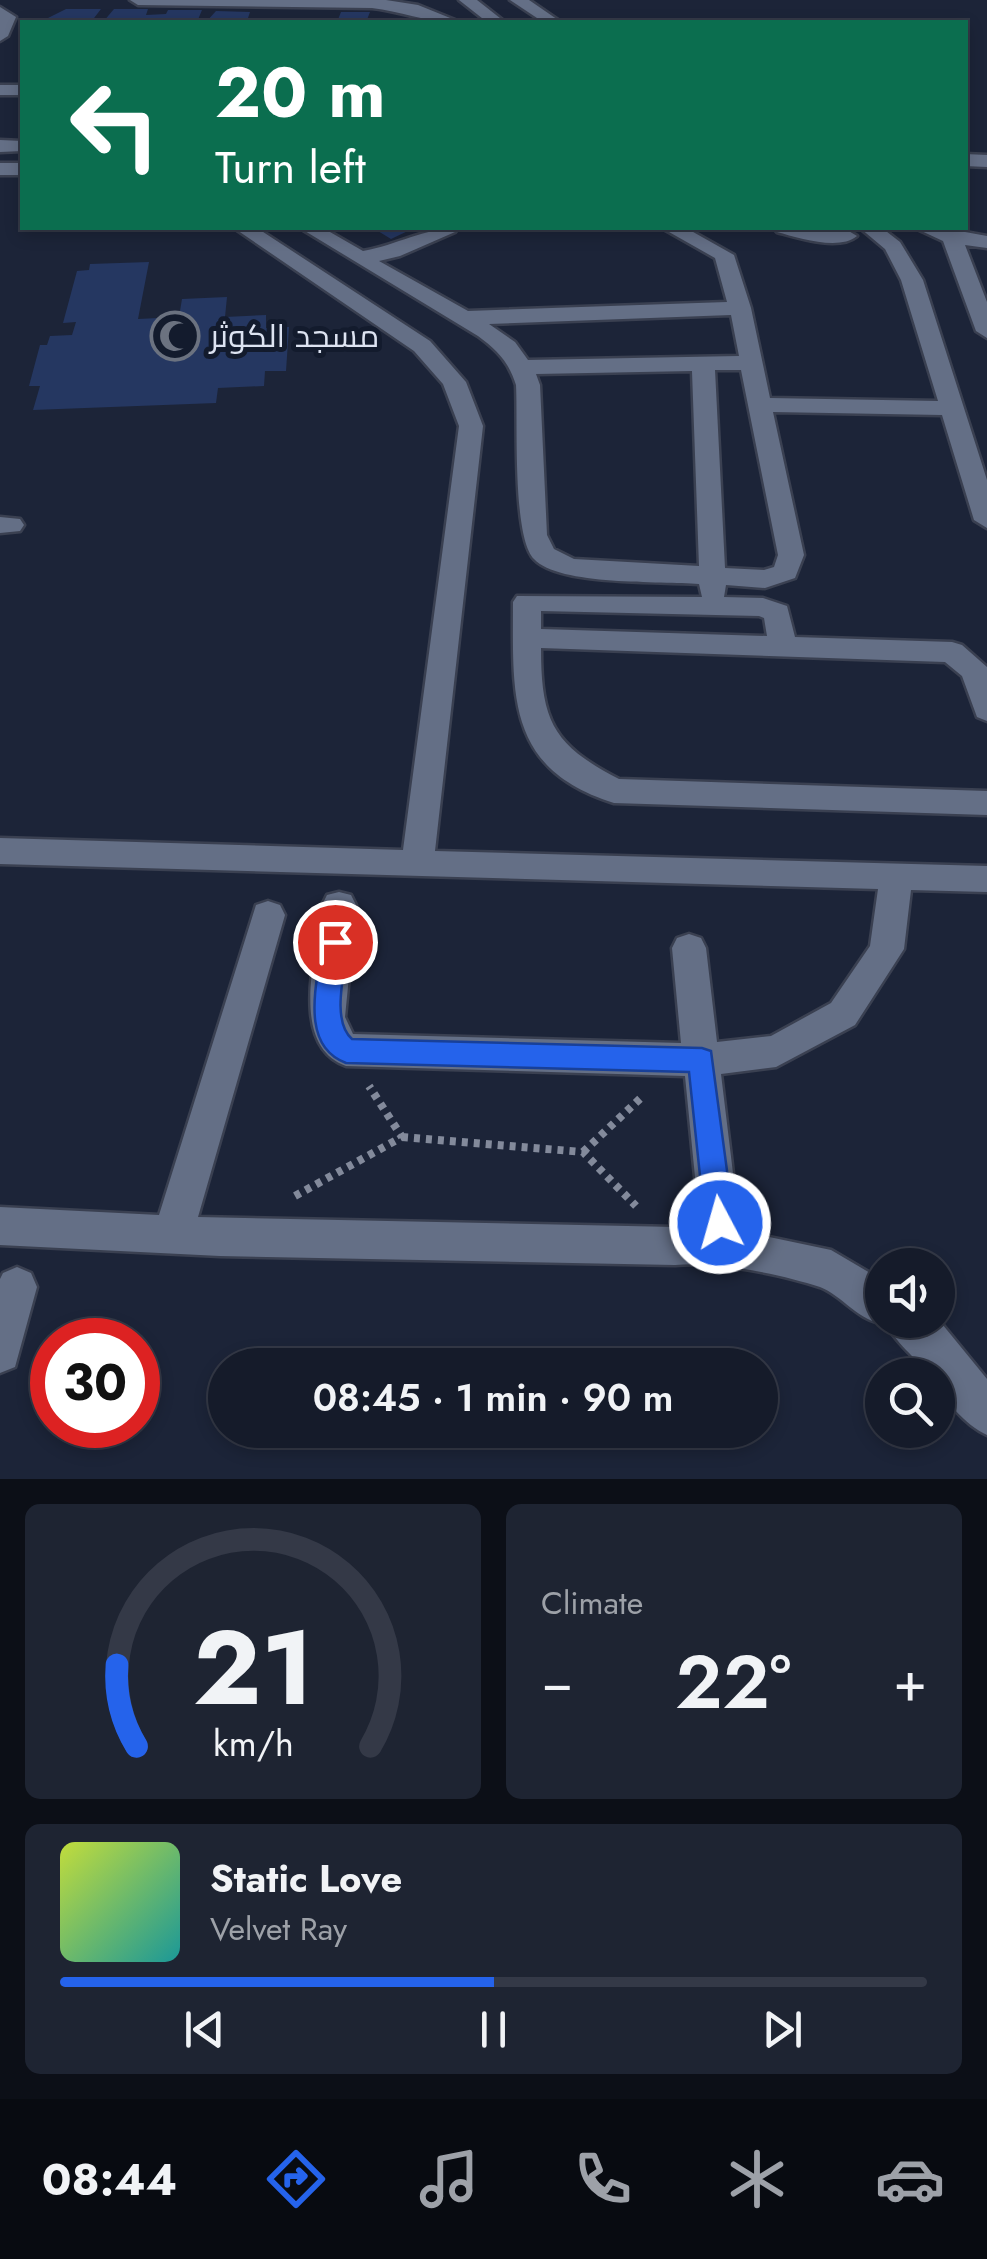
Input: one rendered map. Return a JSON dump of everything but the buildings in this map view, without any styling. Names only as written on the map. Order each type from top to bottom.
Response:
[{"type":"street","points":[[138,0],[383,4],[412,8],[446,20]]},
{"type":"street","points":[[467,0],[494,20]]},
{"type":"street","points":[[518,0],[551,20]]},
{"type":"street","points":[[0,12],[8,17],[3,40]]},
{"type":"street","points":[[247,230],[422,346],[454,382],[471,426],[418,862]]},
{"type":"street","points":[[313,230],[507,347],[522,367],[528,385],[534,535],[544,555],[569,568],[712,591],[763,607],[777,613],[783,646]]},
{"type":"street","points":[[360,258],[393,252],[443,230]]},
{"type":"street","points":[[677,230],[724,255],[740,308],[791,554],[786,572],[712,591],[527,602],[529,717],[545,748],[574,773],[614,791],[987,803]]},
{"type":"street","points":[[700,239],[717,230]]},
{"type":"street","points":[[793,230],[819,236],[847,236]]},
{"type":"street","points":[[873,230],[893,246],[912,280],[987,520]]},
{"type":"street","points":[[931,230],[987,242]]},
{"type":"street","points":[[952,237],[987,331]]},
{"type":"street","points":[[522,367],[653,338],[740,308]]},
{"type":"street","points":[[459,318],[653,338],[703,363],[750,363]]},
{"type":"street","points":[[703,363],[712,591]]},
{"type":"street","points":[[760,406],[952,408]]},
{"type":"street","points":[[528,638],[952,652],[976,671],[987,710]]},
{"type":"street","points":[[0,850],[987,879]]},
{"type":"street","points":[[339,905],[327,1016],[332,1038],[346,1050],[691,1060],[776,1051],[843,1014],[887,948],[896,876]]},
{"type":"street","points":[[173,1235],[268,915]]},
{"type":"street","points":[[689,948],[691,1060],[720,1223],[689,1244]]},
{"type":"street","points":[[0,1226],[173,1235],[689,1244],[830,1270],[865,1293]]},
{"type":"street","points":[[0,1352],[18,1287]]},
{"type":"street","points":[[926,1338],[987,1412]]},
{"type":"path","points":[[346,1050],[402,1137]]},
{"type":"path","points":[[584,1152],[691,1060]]},
{"type":"path","points":[[286,1201],[402,1137],[584,1152],[689,1244]]},
{"type":"place","name":"مسجد الكوثر","points":[[175,336]]},
{"type":"route","points":[[335,942],[327,1016],[332,1038],[346,1050],[702,1060],[720,1223]]}]
